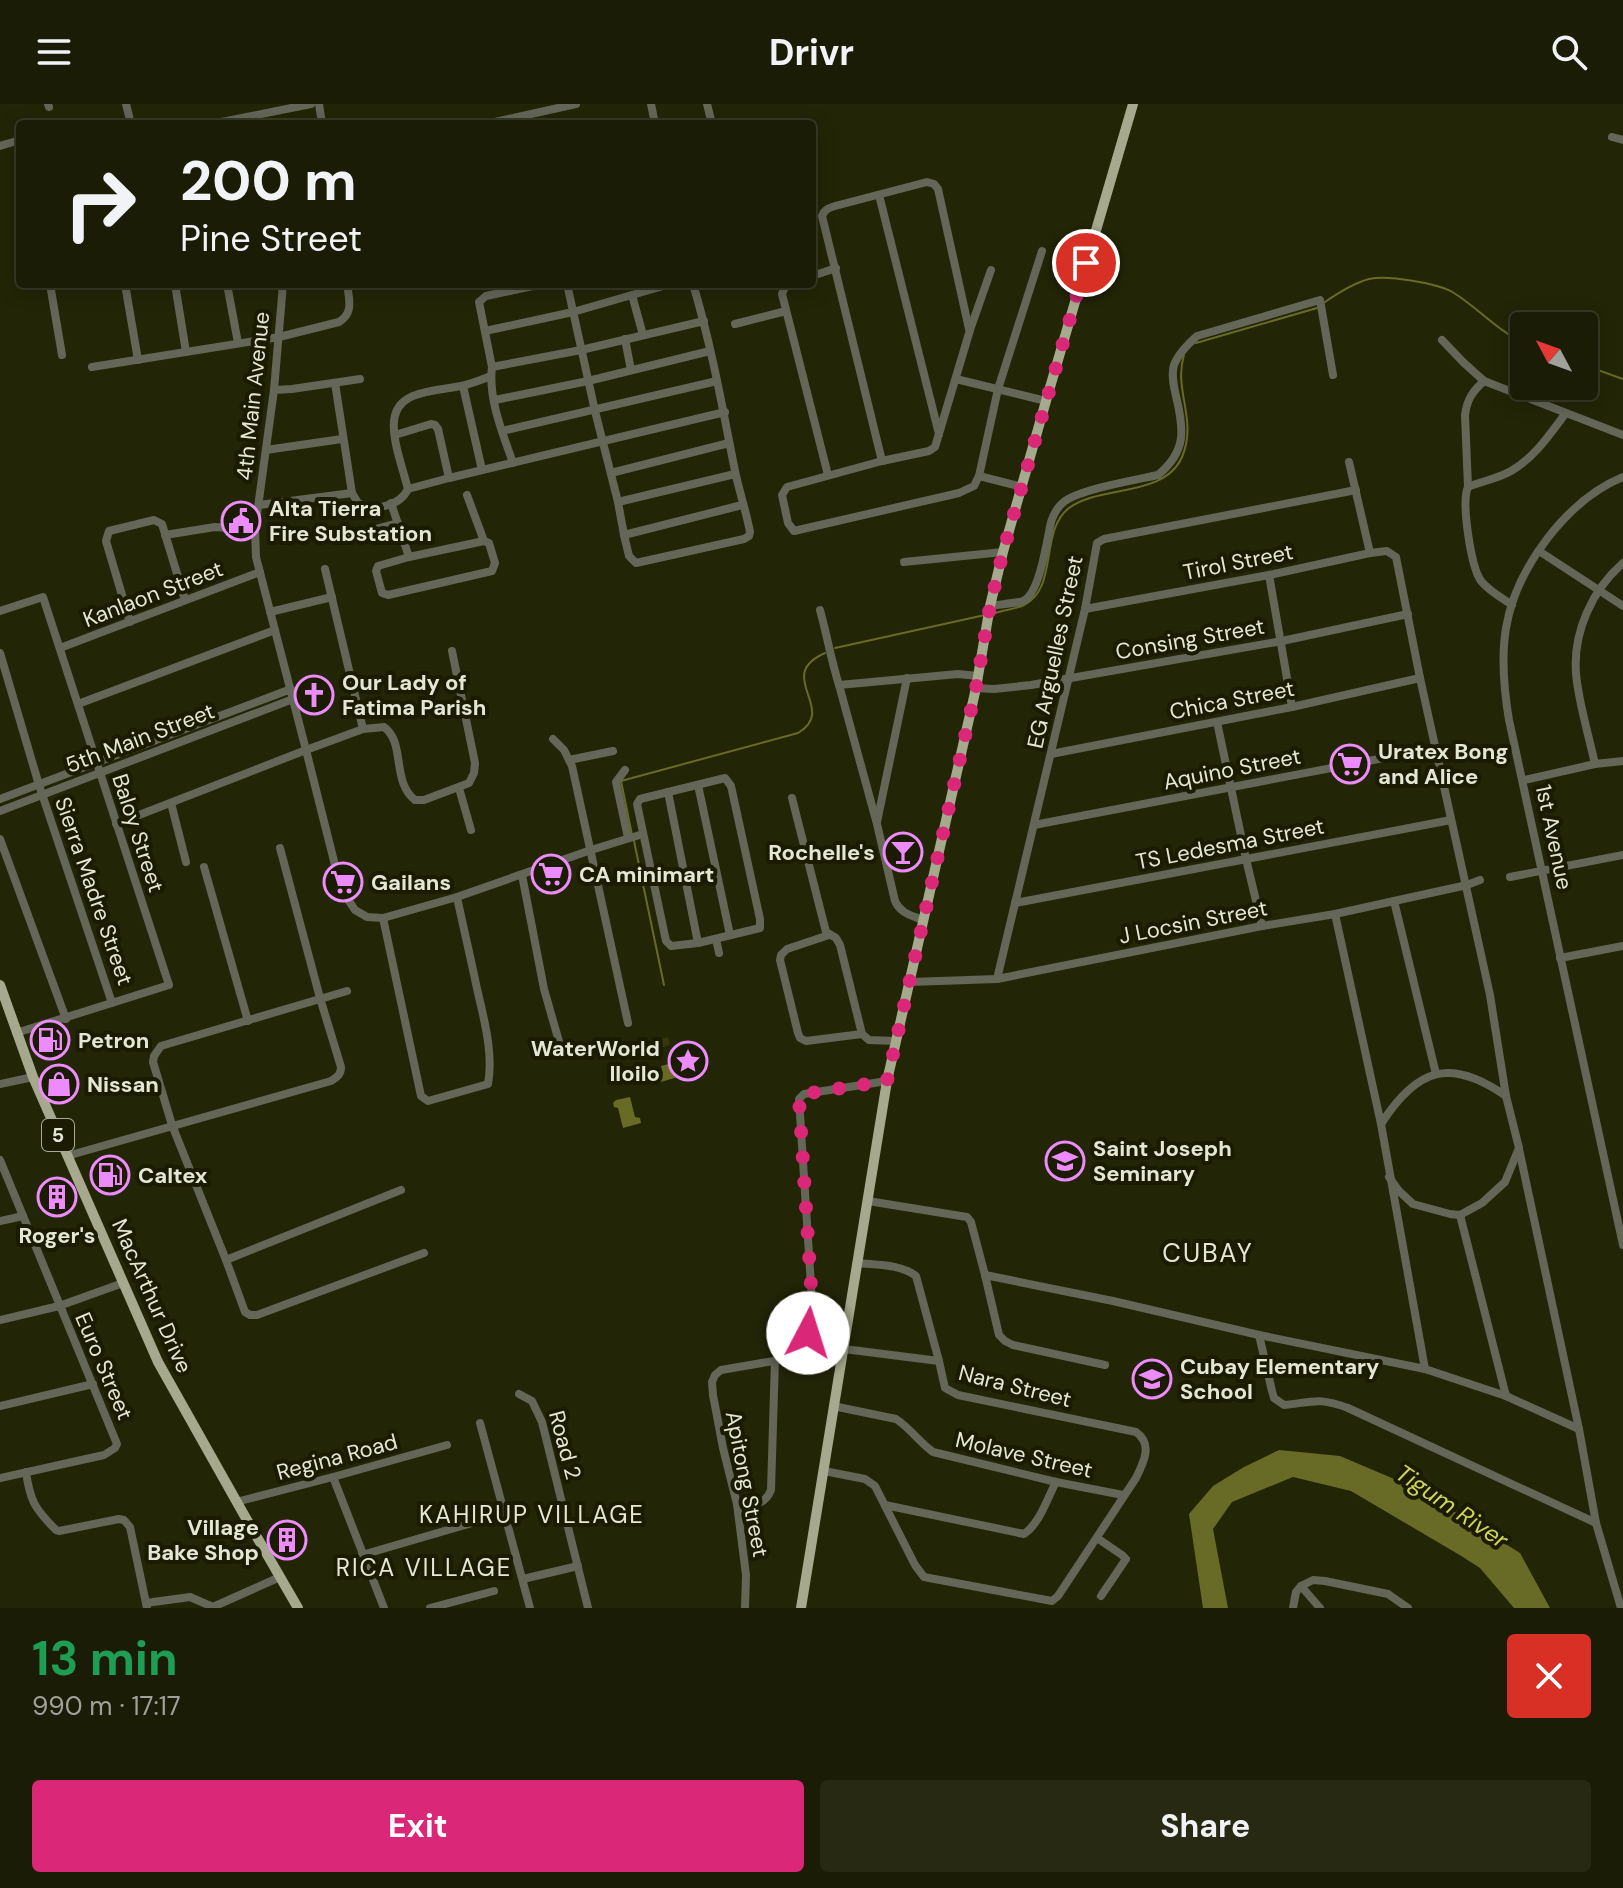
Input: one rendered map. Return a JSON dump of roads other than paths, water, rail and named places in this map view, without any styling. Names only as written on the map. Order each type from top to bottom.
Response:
[{"type":"main road","points":[[801,1608],[887,1081],[976,688],[990,610],[1003,552],[1133,104]]},
{"type":"main road","name":"MacArthur Drive","points":[[0,985],[33,1077],[164,1374],[298,1608]]},
{"type":"street","points":[[252,120],[311,104]]},
{"type":"street","points":[[504,120],[576,104]]},
{"type":"street","points":[[1612,137],[1623,140]]},
{"type":"street","points":[[882,461],[822,216],[824,212],[828,208],[927,182],[934,184],[938,189],[970,330]]},
{"type":"street","points":[[879,195],[939,434]]},
{"type":"street","points":[[991,270],[935,447],[784,490],[782,495],[788,523],[794,531],[959,493],[974,486],[979,476],[998,389],[1042,251]]},
{"type":"street","points":[[816,275],[836,268]]},
{"type":"street","points":[[51,288],[62,355]]},
{"type":"street","points":[[126,288],[138,360]]},
{"type":"street","points":[[176,288],[186,352]]},
{"type":"street","points":[[228,288],[238,343]]},
{"type":"street","name":"4th Main Avenue","points":[[283,288],[274,390],[255,535],[256,557],[341,889],[347,901],[361,914],[383,918]]},
{"type":"street","points":[[92,367],[279,337],[339,322],[350,311],[347,288]]},
{"type":"street","points":[[513,463],[495,400],[479,302],[483,298],[525,288]]},
{"type":"street","points":[[568,288],[624,535],[631,560],[636,563],[744,539],[750,532],[694,288]]},
{"type":"street","points":[[485,331],[573,312],[656,288]]},
{"type":"street","points":[[784,288],[782,294],[828,475]]},
{"type":"street","points":[[632,295],[643,335]]},
{"type":"street","points":[[990,610],[1024,600],[1033,591],[1054,513],[1063,503],[1077,494],[1158,475],[1168,466],[1177,451],[1183,424],[1173,368],[1189,343],[1204,333],[1320,300],[1333,375]]},
{"type":"street","points":[[735,324],[786,311]]},
{"type":"street","points":[[408,489],[394,420],[409,397],[463,386],[492,372],[704,321]]},
{"type":"street","points":[[625,339],[631,370]]},
{"type":"street","points":[[1442,340],[1484,381],[1623,435]]},
{"type":"street","points":[[495,400],[710,351]]},
{"type":"street","points":[[274,390],[360,379]]},
{"type":"street","points":[[956,379],[1046,401]]},
{"type":"street","points":[[502,431],[717,381]]},
{"type":"street","points":[[1484,381],[1472,392],[1465,415],[1468,534],[1476,571],[1485,586],[1512,605]]},
{"type":"street","points":[[335,383],[352,493],[358,503],[366,507],[391,503],[402,499],[408,489],[449,478],[725,412]]},
{"type":"street","points":[[463,386],[482,470]]},
{"type":"street","points":[[1468,487],[1513,470],[1543,443],[1565,414]]},
{"type":"street","points":[[395,435],[435,425],[449,478]]},
{"type":"street","points":[[266,450],[342,439]]},
{"type":"street","points":[[611,473],[729,443]]},
{"type":"street","points":[[1349,462],[1370,553]]},
{"type":"street","points":[[618,502],[735,474]]},
{"type":"street","points":[[979,476],[1022,487]]},
{"type":"street","name":"1st Avenue","points":[[1623,477],[1574,509],[1539,551],[1512,605],[1504,655],[1509,720],[1623,1245]]},
{"type":"street","name":"EG Arguelles Street","points":[[997,979],[1085,609],[1097,543],[1356,490]]},
{"type":"street","points":[[259,505],[352,493]]},
{"type":"street","points":[[467,495],[484,541]]},
{"type":"street","points":[[391,503],[409,557]]},
{"type":"street","points":[[624,535],[742,505]]},
{"type":"street","points":[[130,622],[106,541],[109,531],[154,520],[162,524],[185,600]]},
{"type":"street","points":[[345,537],[398,523]]},
{"type":"street","points":[[165,535],[215,527],[255,535]]},
{"type":"street","points":[[484,541],[489,543],[495,563],[492,571],[388,595],[382,593],[376,571],[378,566],[409,557],[484,541]]},
{"type":"street","name":"Tirol Street","points":[[1085,609],[1387,551],[1396,557],[1408,614]]},
{"type":"street","points":[[1539,551],[1623,606]]},
{"type":"street","points":[[904,562],[1003,552]]},
{"type":"street","points":[[1595,764],[1576,677],[1579,632],[1599,590],[1623,563]]},
{"type":"street","points":[[325,569],[363,729]]},
{"type":"street","name":"Kanlaon Street","points":[[60,648],[260,572]]},
{"type":"street","points":[[1269,575],[1292,707]]},
{"type":"street","name":"Baloy Street","points":[[0,611],[43,597],[169,985],[112,1003]]},
{"type":"street","points":[[270,612],[332,597]]},
{"type":"street","points":[[820,610],[830,659],[877,824],[895,901],[904,912],[922,920]]},
{"type":"street","points":[[1408,614],[1490,995],[1506,1096],[1579,1429],[1596,1523],[1621,1608]]},
{"type":"street","name":"Consing Street","points":[[976,688],[994,689],[1069,678],[1282,641],[1408,614]]},
{"type":"street","points":[[78,704],[275,630]]},
{"type":"street","points":[[116,824],[363,729],[384,727],[389,730],[405,790],[415,800],[459,788],[471,781],[475,763],[452,651]]},
{"type":"street","name":"Sierra Madre Street","points":[[0,653],[42,795],[112,1003]]},
{"type":"street","points":[[839,685],[958,674],[978,676]]},
{"type":"street","points":[[877,824],[907,678]]},
{"type":"street","name":"Chica Street","points":[[1051,754],[1292,707],[1420,678]]},
{"type":"street","name":"5th Main Street","points":[[0,799],[291,689]]},
{"type":"street","name":"5th Main Street","points":[[0,811],[293,699]]},
{"type":"street","points":[[1217,722],[1262,926]]},
{"type":"street","points":[[553,739],[564,750],[577,786],[628,1023]]},
{"type":"street","name":"Aquino Street","points":[[1034,825],[1436,748]]},
{"type":"street","points":[[569,760],[613,751]]},
{"type":"street","points":[[1524,780],[1623,761]]},
{"type":"street","points":[[625,770],[616,782],[668,944],[698,943],[757,929],[761,924],[728,780],[724,778],[638,800],[635,836]]},
{"type":"street","points":[[698,785],[730,935]]},
{"type":"street","points":[[459,788],[471,830]]},
{"type":"street","points":[[668,792],[698,943]]},
{"type":"street","points":[[792,798],[826,932],[836,938],[840,945],[862,1034],[869,1040],[895,1041]]},
{"type":"street","points":[[171,803],[186,862]]},
{"type":"street","name":"TS Ledesma Street","points":[[1015,903],[1451,820]]},
{"type":"street","points":[[457,897],[484,1019],[490,1058],[488,1084],[428,1101],[421,1096],[383,918],[457,897],[635,836]]},
{"type":"street","points":[[0,839],[66,1019]]},
{"type":"street","points":[[67,1156],[338,1077],[341,1067],[280,848]]},
{"type":"street","points":[[1510,877],[1623,855]]},
{"type":"street","points":[[204,867],[248,1021]]},
{"type":"street","points":[[522,875],[544,989],[560,1045]]},
{"type":"street","name":"J Locsin Street","points":[[910,982],[997,979],[1335,914],[1480,880]]},
{"type":"street","points":[[1394,901],[1436,1074]]},
{"type":"street","points":[[1335,914],[1381,1124],[1425,1369]]},
{"type":"street","points":[[829,935],[787,949],[781,955],[800,1038],[806,1041],[862,1034]]},
{"type":"street","points":[[716,939],[719,953]]},
{"type":"street","points":[[1560,958],[1623,946]]},
{"type":"street","points":[[347,991],[161,1046],[153,1062],[172,1125],[245,1312],[257,1315],[424,1253]]},
{"type":"street","points":[[16,1033],[112,1003]]},
{"type":"street","points":[[1381,1124],[1410,1088],[1436,1074],[1470,1075],[1487,1082],[1506,1096]]},
{"type":"street","points":[[0,1084],[33,1077]]},
{"type":"street","points":[[805,1355],[812,1301],[799,1099],[804,1094],[887,1081]]},
{"type":"street","points":[[1389,1177],[1413,1204],[1460,1215],[1482,1203],[1505,1182],[1519,1148]]},
{"type":"street","name":"Euro Street","points":[[0,1160],[117,1440],[115,1448],[104,1455],[26,1472]]},
{"type":"street","points":[[226,1260],[401,1190]]},
{"type":"street","points":[[868,1201],[967,1217],[971,1222],[999,1335],[1013,1345],[1105,1365]]},
{"type":"street","points":[[1460,1215],[1506,1396]]},
{"type":"street","points":[[0,1221],[23,1216]]},
{"type":"street","points":[[858,1263],[902,1269],[916,1276],[939,1361]]},
{"type":"street","points":[[985,1275],[1425,1369],[1506,1396],[1579,1429]]},
{"type":"street","points":[[0,1320],[59,1306],[123,1283]]},
{"type":"street","points":[[1259,1335],[1272,1391],[1278,1402],[1284,1405],[1330,1401],[1596,1523]]},
{"type":"street","name":"Nara Street","points":[[721,1370],[844,1349],[939,1361],[945,1388],[958,1395],[1140,1434],[1146,1443],[1145,1458],[1123,1495]]},
{"type":"street","points":[[737,1504],[762,1503],[771,1490],[775,1360]]},
{"type":"street","name":"Apitong Street","points":[[721,1370],[712,1382],[713,1395],[737,1504],[746,1575],[745,1608]]},
{"type":"street","points":[[0,1406],[93,1384]]},
{"type":"street","name":"Road 2","points":[[519,1394],[535,1404],[542,1422],[588,1608]]},
{"type":"street","name":"Molave Street","points":[[833,1406],[896,1419],[933,1452],[1123,1495]]},
{"type":"street","points":[[480,1423],[530,1608]]},
{"type":"street","name":"Regina Road","points":[[236,1502],[447,1445]]},
{"type":"street","points":[[824,1471],[870,1481],[875,1486],[924,1577],[1052,1601],[1123,1495]]},
{"type":"street","points":[[0,1478],[26,1472],[33,1502],[56,1530],[124,1520],[130,1527],[146,1606],[187,1597],[208,1607],[217,1606],[280,1577]]},
{"type":"street","points":[[333,1477],[384,1608]]},
{"type":"street","points":[[885,1505],[1024,1534],[1036,1521],[1056,1482]]},
{"type":"street","points":[[362,1555],[472,1523]]},
{"type":"street","points":[[1097,1538],[1126,1559],[1101,1596]]},
{"type":"street","points":[[523,1579],[578,1566]]},
{"type":"street","points":[[1293,1608],[1296,1592],[1313,1580],[1388,1594],[1408,1608]]},
{"type":"street","points":[[1301,1586],[1320,1608]]},
{"type":"street","points":[[430,1608],[494,1591]]},
{"type":"waterway","points":[[1325,302],[1369,279],[1425,283],[1454,293],[1510,335]]},
{"type":"waterway","points":[[1196,343],[1317,308]]},
{"type":"waterway","points":[[995,613],[1024,605],[1035,597],[1046,572],[1054,530],[1069,508],[1097,496],[1146,485],[1173,470],[1182,457],[1188,430],[1181,380],[1184,355]]},
{"type":"waterway","points":[[1598,370],[1623,379]]},
{"type":"waterway","points":[[835,648],[985,615]]},
{"type":"waterway","points":[[632,835],[621,781],[798,733],[809,724],[812,714],[804,682],[805,672],[811,662],[825,653]]},
{"type":"waterway","points":[[634,841],[664,985]]},
{"type":"place","name":"Alta Tierra Fire Substation","points":[[241,521]]},
{"type":"place","name":"Our Lady of Fatima Parish","points":[[314,695]]},
{"type":"place","name":"Uratex Bong and Alice","points":[[1350,764]]},
{"type":"place","name":"Rochelle's","points":[[903,852]]},
{"type":"place","name":"CA minimart","points":[[551,874]]},
{"type":"place","name":"Gailans","points":[[343,882]]},
{"type":"place","name":"Petron","points":[[50,1040]]},
{"type":"place","name":"WaterWorld Iloilo","points":[[688,1061]]},
{"type":"place","name":"Nissan","points":[[59,1084]]},
{"type":"place","name":"Saint Joseph Seminary","points":[[1065,1161]]},
{"type":"place","name":"Caltex","points":[[110,1175]]},
{"type":"place","name":"Roger's","points":[[57,1197]]},
{"type":"place","name":"Cubay Elementary School","points":[[1152,1379]]},
{"type":"place","name":"Village Bake Shop","points":[[287,1540]]},
{"type":"district","name":"CUBAY","points":[[1208,1253]]},
{"type":"district","name":"KAHIRUP VILLAGE","points":[[532,1514]]},
{"type":"district","name":"RICA VILLAGE","points":[[424,1567]]},
{"type":"water label","name":"Tigum River","points":[[1452,1506]]}]
